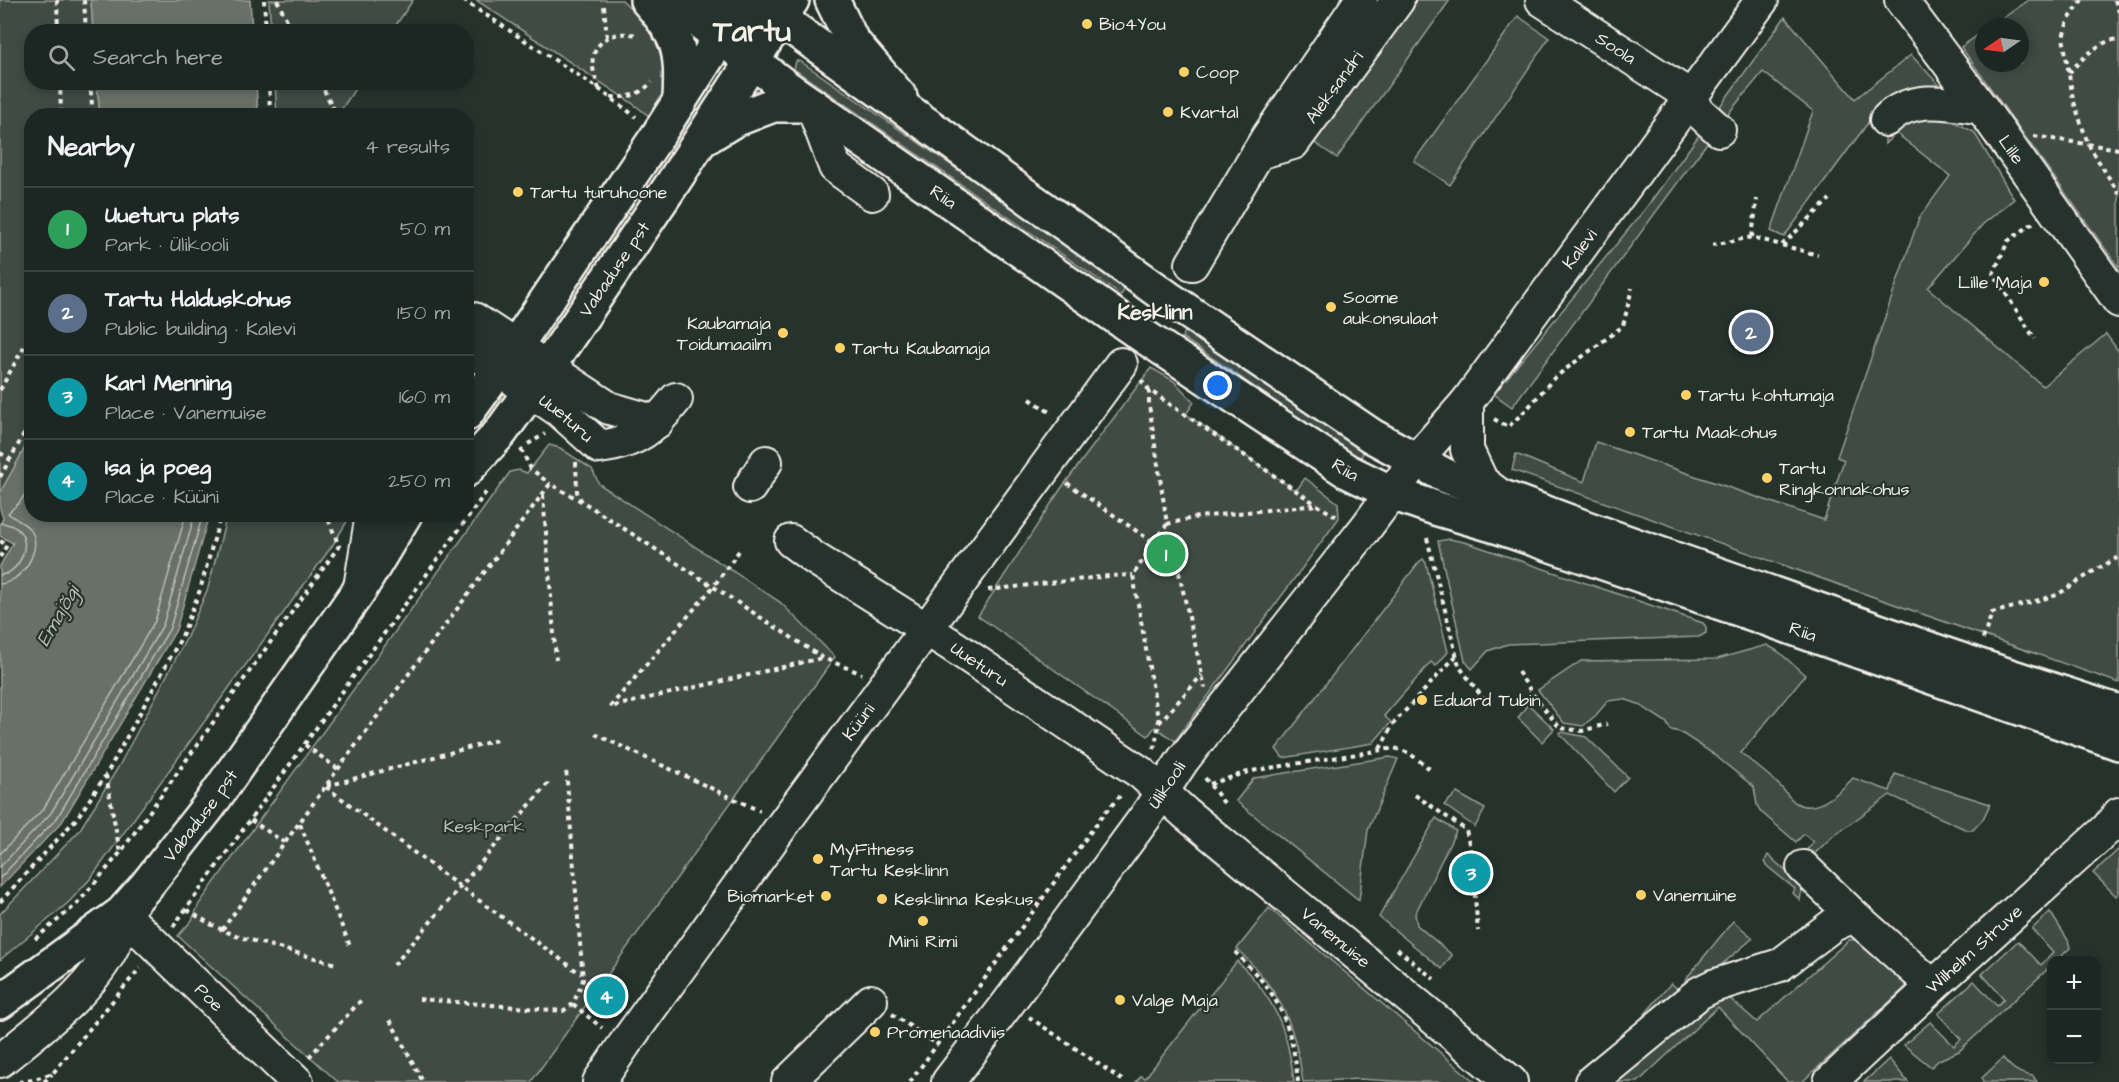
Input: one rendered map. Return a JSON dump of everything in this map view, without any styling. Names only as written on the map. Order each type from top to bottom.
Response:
[{"type":"main road","points":[[474,403],[506,358],[668,94],[680,53],[670,29],[647,0]]},
{"type":"main road","name":"Riia","points":[[671,0],[755,23],[925,124],[1168,298],[1372,436],[1446,476],[1941,653],[2119,712]]},
{"type":"main road","points":[[699,0],[723,14],[755,23]]},
{"type":"main road","points":[[832,0],[852,42],[925,124]]},
{"type":"main road","points":[[668,94],[755,23]]},
{"type":"main road","name":"Riia","points":[[755,23],[812,105],[1208,379],[1347,471],[1392,493],[1759,616],[2119,743]]},
{"type":"main road","name":"Vabaduse pst","points":[[476,481],[500,432],[539,380],[699,142],[737,67],[755,23]]},
{"type":"main road","points":[[699,142],[734,120],[773,105],[812,105]]},
{"type":"main road","name":"Vabaduse pst","points":[[0,1002],[122,913],[146,886],[209,806],[360,589],[400,522]]},
{"type":"main road","name":"Vabaduse pst","points":[[360,589],[420,522]]},
{"type":"street","name":"Aleksandri","points":[[1192,264],[1258,153],[1361,0]]},
{"type":"street","name":"Aleksandri","points":[[1258,153],[1293,143],[1398,0]]},
{"type":"street","name":"Soola","points":[[1542,0],[1688,98],[1719,130]]},
{"type":"street","name":"Kalevi","points":[[1392,493],[1416,460],[1479,409],[1688,98],[1762,0]]},
{"type":"street","name":"Lille","points":[[1901,0],[1982,108],[2119,301]]},
{"type":"street","points":[[1886,120],[1902,108],[1926,102],[1982,108]]},
{"type":"street","points":[[812,105],[835,167],[872,194]]},
{"type":"street","points":[[474,336],[539,380]]},
{"type":"street","name":"Küüni","points":[[614,1070],[784,823],[1121,364]]},
{"type":"street","name":"Uueturu","points":[[539,380],[609,408],[667,410],[631,440],[588,452],[539,380]]},
{"type":"street","points":[[1479,409],[1467,450],[1482,482],[1502,496]]},
{"type":"street","name":"Ülikooli","points":[[948,1082],[1010,1002],[1162,794],[1183,760],[1392,493]]},
{"type":"street","points":[[360,589],[371,522]]},
{"type":"street","name":"Uueturu","points":[[791,541],[953,646],[1141,773],[1162,794]]},
{"type":"street","name":"Vanemuise","points":[[1162,794],[1511,1082]]},
{"type":"street","name":"Wilhelm Struve","points":[[1830,1082],[2107,829],[2119,814]]},
{"type":"street","points":[[1803,867],[1933,986]]},
{"type":"street","points":[[0,1060],[47,1023],[89,981],[114,944],[122,913]]},
{"type":"street","name":"Poe","points":[[122,913],[297,1082]]},
{"type":"street","points":[[1591,1082],[1699,993],[1713,986],[1780,965],[1833,925],[1854,916]]},
{"type":"street","points":[[788,1082],[871,1001]]},
{"type":"path","points":[[57,0],[58,24]]},
{"type":"path","points":[[84,0],[86,24]]},
{"type":"path","points":[[264,0],[266,24]]},
{"type":"path","points":[[277,0],[289,24]]},
{"type":"path","points":[[463,0],[599,89],[640,120]]},
{"type":"path","points":[[2082,0],[2068,21],[2063,37],[2073,99],[2088,144],[2119,194]]},
{"type":"path","points":[[2115,0],[2119,12]]},
{"type":"path","points":[[604,6],[608,37]]},
{"type":"path","points":[[599,89],[593,69],[593,57],[597,48],[608,37],[626,32],[639,36],[649,43]]},
{"type":"path","points":[[2069,73],[2094,49],[2110,40],[2119,39]]},
{"type":"path","points":[[610,97],[627,98],[636,95],[645,90],[654,79],[668,94]]},
{"type":"path","points":[[60,90],[61,108]]},
{"type":"path","points":[[91,90],[92,108]]},
{"type":"path","points":[[269,90],[270,108]]},
{"type":"path","points":[[324,90],[333,108]]},
{"type":"path","points":[[2032,135],[2119,149]]},
{"type":"path","points":[[1752,237],[1757,199]]},
{"type":"path","points":[[1782,246],[1830,199]]},
{"type":"path","points":[[2035,339],[1993,274],[2008,241],[2053,208]]},
{"type":"path","points":[[1712,245],[1752,237],[1818,255]]},
{"type":"path","points":[[1479,409],[1508,427],[1554,378],[1623,326],[1632,288]]},
{"type":"path","points":[[0,390],[24,346]]},
{"type":"path","points":[[1121,364],[1149,390],[1339,518]]},
{"type":"path","points":[[1149,390],[1149,405],[1167,524],[1133,575],[1159,724],[1152,759]]},
{"type":"path","points":[[514,456],[521,448],[546,433],[554,437]]},
{"type":"path","points":[[0,477],[24,434]]},
{"type":"path","points":[[521,448],[531,469],[550,484],[583,502],[823,658],[888,684]]},
{"type":"path","points":[[583,502],[577,492],[588,452]]},
{"type":"path","points":[[0,453],[10,459]]},
{"type":"path","points":[[1045,469],[1154,543],[1179,573],[1206,692]]},
{"type":"path","points":[[222,930],[338,768],[550,484]]},
{"type":"path","points":[[543,494],[556,660]]},
{"type":"path","points":[[1167,524],[1198,518],[1317,505]]},
{"type":"path","points":[[0,902],[77,818],[106,775],[182,636],[200,590],[219,522]]},
{"type":"path","points":[[34,940],[77,904],[120,853],[339,546],[329,522]]},
{"type":"path","points":[[44,1082],[187,910],[305,745],[449,522]]},
{"type":"path","points":[[1427,538],[1459,666],[1485,701]]},
{"type":"path","points":[[0,541],[7,545],[0,557]]},
{"type":"path","points":[[739,551],[712,587],[610,707],[823,658]]},
{"type":"path","points":[[1982,642],[1992,613],[2058,595],[2119,557]]},
{"type":"path","points":[[951,594],[1133,575]]},
{"type":"path","points":[[1380,750],[1394,724],[1456,656]]},
{"type":"path","points":[[1518,672],[1560,728],[1582,731],[1607,724]]},
{"type":"path","points":[[1159,724],[1202,675]]},
{"type":"path","points":[[595,734],[784,823]]},
{"type":"path","points":[[326,787],[497,740]]},
{"type":"path","points":[[305,745],[338,768]]},
{"type":"path","points":[[1210,784],[1251,771],[1395,748],[1409,753],[1430,769]]},
{"type":"path","points":[[420,999],[563,1011],[573,1004],[583,980],[566,769]]},
{"type":"path","points":[[106,775],[120,853]]},
{"type":"path","points":[[1202,775],[1224,803]]},
{"type":"path","points":[[394,965],[550,781]]},
{"type":"path","points":[[326,787],[581,974]]},
{"type":"path","points":[[1415,795],[1466,830],[1471,852],[1478,931]]},
{"type":"path","points":[[910,1082],[1102,816],[1120,796]]},
{"type":"path","points":[[251,820],[285,843]]},
{"type":"path","points":[[300,824],[350,946]]},
{"type":"path","points":[[187,910],[236,936],[336,963]]},
{"type":"path","points":[[1397,949],[1434,979]]},
{"type":"path","points":[[1235,952],[1266,986],[1288,1026],[1296,1060],[1298,1082]]},
{"type":"path","points":[[316,1049],[363,998]]},
{"type":"path","points":[[871,1001],[931,1040]]},
{"type":"path","points":[[573,1004],[614,1070]]},
{"type":"path","points":[[1026,1015],[1125,1082]]},
{"type":"path","points":[[390,1020],[423,1082]]},
{"type":"path","points":[[19,1082],[53,1073]]},
{"type":"green space","points":[[0,0],[91,0],[93,24],[24,24],[24,90],[98,90],[99,108],[24,108],[24,450],[0,493]]},
{"type":"green space","points":[[269,0],[413,0],[397,24],[270,24]]},
{"type":"green space","points":[[476,0],[622,0],[666,42],[671,82],[653,119],[632,103]]},
{"type":"green space","points":[[1408,0],[1450,0],[1337,158],[1309,139]]},
{"type":"green space","points":[[2029,0],[2119,0],[2119,268],[1979,72],[2029,72],[2029,18],[2003,18]]},
{"type":"green space","points":[[1518,16],[1549,38],[1450,185],[1414,161]]},
{"type":"green space","points":[[1785,17],[1855,99],[1911,55],[1947,93],[1876,112],[1784,237],[1771,231],[1813,111],[1763,72],[1732,109],[1512,407],[1494,394],[1646,208]]},
{"type":"green space","points":[[1975,37],[1975,67],[1961,47]]},
{"type":"green space","points":[[796,61],[800,61],[1127,286],[1121,295],[794,69]]},
{"type":"green space","points":[[275,90],[354,90],[342,108],[277,108]]},
{"type":"green space","points":[[1922,112],[1947,118],[1974,132],[2014,199],[1983,224],[1928,288],[2043,386],[2106,334],[2119,352],[2119,683],[1512,470],[1516,454],[1584,482],[1596,442],[1824,520],[1844,460],[1837,457],[1919,218],[1950,176],[1896,133],[1885,144],[1885,135]]},
{"type":"green space","points":[[1187,328],[1361,448],[1363,453],[1361,457],[1356,457],[1182,337]]},
{"type":"green space","points":[[1151,368],[1174,381],[1194,402],[1186,414],[1296,491],[1305,478],[1338,503],[1339,518],[1175,741],[1155,727],[1148,736],[978,616],[1060,490]]},
{"type":"green space","name":"Keskpark","points":[[549,445],[560,448],[592,469],[599,484],[780,602],[835,657],[531,1082],[338,1082],[178,936],[192,920],[199,904],[510,472],[519,470],[527,473]]},
{"type":"green space","points":[[225,522],[347,522],[332,546],[91,878],[69,902],[0,960],[0,914],[79,831],[119,766],[186,639],[208,588]]},
{"type":"green space","points":[[1450,539],[1468,543],[1703,623],[1706,633],[1699,637],[1508,644],[1488,651],[1472,669],[1465,661],[1438,541]]},
{"type":"green space","points":[[1423,559],[1426,563],[1448,652],[1436,666],[1431,662],[1384,716],[1391,722],[1373,743],[1283,758],[1276,749]]},
{"type":"green space","points":[[1767,645],[1779,652],[1805,675],[1741,753],[1796,803],[1804,806],[1820,804],[1835,795],[1853,778],[1890,791],[1895,774],[1990,804],[1983,819],[1973,830],[1967,830],[1890,795],[1833,836],[1813,855],[1806,851],[1813,842],[1804,834],[1796,842],[1761,812],[1757,805],[1754,787],[1712,753],[1680,732],[1671,730],[1666,722],[1638,704],[1624,699],[1608,701],[1583,726],[1564,723],[1538,690],[1581,661],[1717,659]]},
{"type":"green space","points":[[1528,704],[1554,729],[1542,742],[1518,718]]},
{"type":"green space","points":[[1559,733],[1586,737],[1628,777],[1614,792]]},
{"type":"green space","points":[[1390,757],[1398,759],[1368,830],[1359,900],[1236,801],[1254,778]]},
{"type":"green space","points":[[1457,793],[1485,809],[1475,827],[1444,805]]},
{"type":"green space","points":[[1436,818],[1456,831],[1415,914],[1417,925],[1452,955],[1442,969],[1379,917]]},
{"type":"green space","points":[[2119,849],[2119,893],[2116,896],[2093,873]]},
{"type":"green space","points":[[1768,855],[1799,883],[1802,888],[1800,900],[1793,893],[1795,889],[1767,866],[1765,861]]},
{"type":"green space","points":[[1269,908],[1475,1082],[1359,1079],[1303,1082],[1295,1042],[1283,1009],[1264,979],[1237,949]]},
{"type":"green space","points":[[2050,912],[2068,940],[2070,948],[2061,956],[2050,956],[2053,953],[2032,929]]},
{"type":"green space","points":[[1733,921],[1753,938],[1694,988],[1685,980]]},
{"type":"green space","points":[[1864,939],[1910,983],[1802,1082],[1788,1082],[1718,1007],[1638,1082],[1606,1082],[1710,995],[1727,996],[1757,1022],[1849,940]]},
{"type":"green space","points":[[2018,941],[2041,965],[2047,959],[2047,970],[1959,1051],[1939,1060],[1931,1067],[1904,1045],[1930,1022],[1954,1046],[1961,1039],[1938,1014],[1974,981],[1997,1006],[2004,999],[1982,974]]},
{"type":"green space","points":[[1237,961],[1261,988],[1278,1016],[1288,1046],[1294,1082],[1136,1082],[1141,1076],[1145,1078]]},
{"type":"green space","points":[[1671,983],[1685,996],[1617,1047]]},
{"type":"green space","points":[[2003,1058],[2016,1070],[2033,1076],[2037,1082],[1983,1082],[1982,1078]]},
{"type":"green space","points":[[1889,1059],[1908,1082],[1864,1082]]},
{"type":"water","points":[[91,0],[250,0],[252,24],[93,24]]},
{"type":"water","points":[[98,90],[256,90],[258,108],[99,108]]},
{"type":"water","name":"Emajõgi","points":[[24,450],[24,522],[207,522],[176,630],[62,822],[0,887],[0,566],[13,543],[0,536],[0,525],[3,518],[0,509],[0,493]]},
{"type":"place","name":"Bio4You","points":[[1087,24]]},
{"type":"place","name":"Coop","points":[[1184,72]]},
{"type":"place","name":"Kvartal","points":[[1168,112]]},
{"type":"place","name":"Tartu turuhoone","points":[[518,192]]},
{"type":"place","name":"Lille Maja","points":[[2044,282]]},
{"type":"place","name":"Soome aukonsulaat","points":[[1331,307]]},
{"type":"place","name":"Tartu Halduskohus","points":[[1751,332]]},
{"type":"place","name":"Kaubamaja Toidumaailm","points":[[783,333]]},
{"type":"place","name":"Tartu Kaubamaja","points":[[840,348]]},
{"type":"place","name":"Tartu kohtumaja","points":[[1686,395]]},
{"type":"place","name":"Tartu Maakohus","points":[[1630,432]]},
{"type":"place","name":"Tartu Ringkonnakohus","points":[[1767,478]]},
{"type":"place","name":"Uueturu plats","points":[[1166,554]]},
{"type":"place","name":"Eduard Tubin","points":[[1422,700]]},
{"type":"place","name":"MyFitness Tartu Kesklinn","points":[[818,859]]},
{"type":"place","name":"Karl Menning","points":[[1471,873]]},
{"type":"place","name":"Vanemuine","points":[[1641,895]]},
{"type":"place","name":"Biomarket","points":[[826,896]]},
{"type":"place","name":"Kesklinna Keskus","points":[[882,899]]},
{"type":"place","name":"Mini Rimi","points":[[923,921]]},
{"type":"place","name":"Isa ja poeg","points":[[606,996]]},
{"type":"place","name":"Valge Maja","points":[[1120,1000]]},
{"type":"place","name":"Promenaadiviis","points":[[875,1032]]},
{"type":"district","name":"Tartu","points":[[752,32]]},
{"type":"district","name":"Kesklinn","points":[[1155,312]]}]
